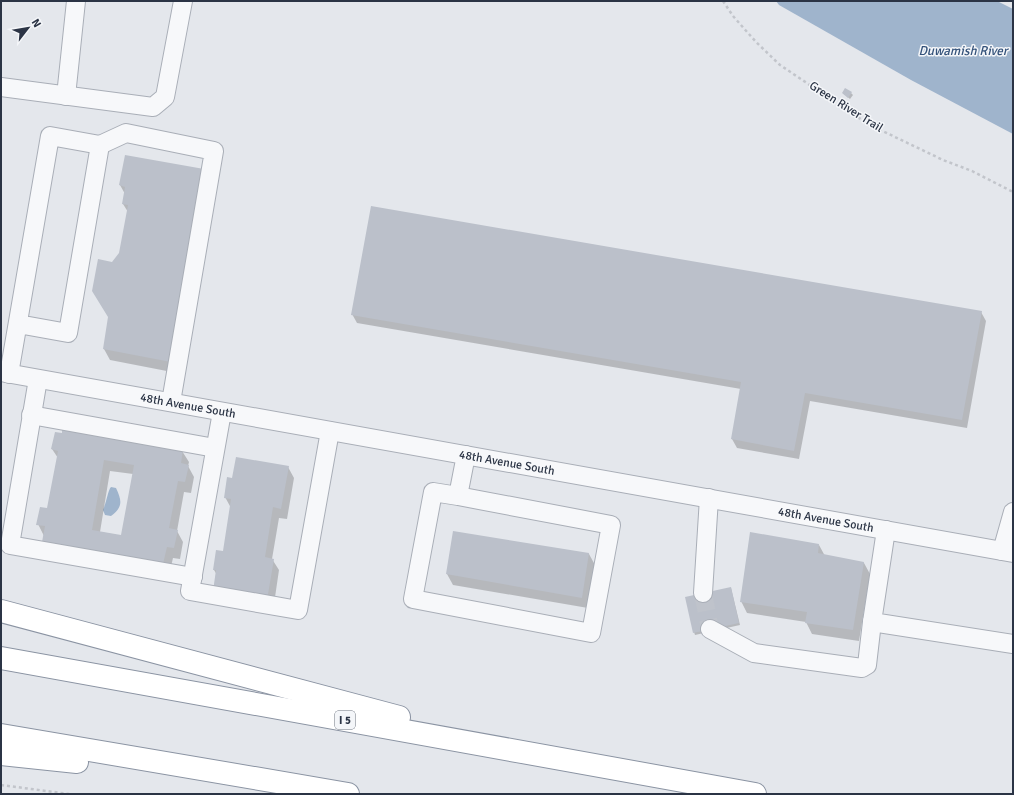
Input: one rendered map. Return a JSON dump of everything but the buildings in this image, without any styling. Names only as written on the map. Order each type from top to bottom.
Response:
[{"type":"highway","points":[[1,611],[559,759]]},
{"type":"highway","name":"I 5","points":[[1,658],[755,794]]},
{"type":"highway","points":[[1,669],[132,682]]},
{"type":"highway","points":[[1,735],[348,794]]},
{"type":"highway","points":[[1,754],[330,794]]},
{"type":"street","points":[[66,96],[76,1]]},
{"type":"street","points":[[1,87],[153,107],[165,97],[184,1]]},
{"type":"street","points":[[5,373],[18,324],[50,136],[100,145],[126,133],[214,151],[171,402]]},
{"type":"street","points":[[18,324],[68,333],[100,145]]},
{"type":"street","name":"48th Avenue South","points":[[5,373],[1008,552]]},
{"type":"street","points":[[38,379],[10,545],[193,577]]},
{"type":"street","points":[[222,412],[190,591],[298,610],[330,431]]},
{"type":"street","points":[[31,415],[215,448]]},
{"type":"street","points":[[458,496],[466,455]]},
{"type":"street","points":[[433,492],[458,496],[611,525],[591,633],[413,600],[433,492]]},
{"type":"street","points":[[703,593],[708,498]]},
{"type":"street","points":[[1008,552],[1013,512]]},
{"type":"street","points":[[710,629],[754,654],[862,668],[867,665],[886,530]]},
{"type":"street","points":[[872,622],[1013,644]]},
{"type":"path","name":"Green River Trail","points":[[722,1],[756,42],[780,65],[868,124],[1013,192]]},
{"type":"path","points":[[1,785],[69,794]]},
{"type":"water","name":"Duwamish River","points":[[776,1],[997,1],[1013,9],[1013,134],[911,80],[779,5]]},
{"type":"water","points":[[111,487],[116,488],[120,504],[118,510],[111,516],[105,515],[103,510]]},
{"type":"tunnel","points":[[703,593],[710,629]]}]
